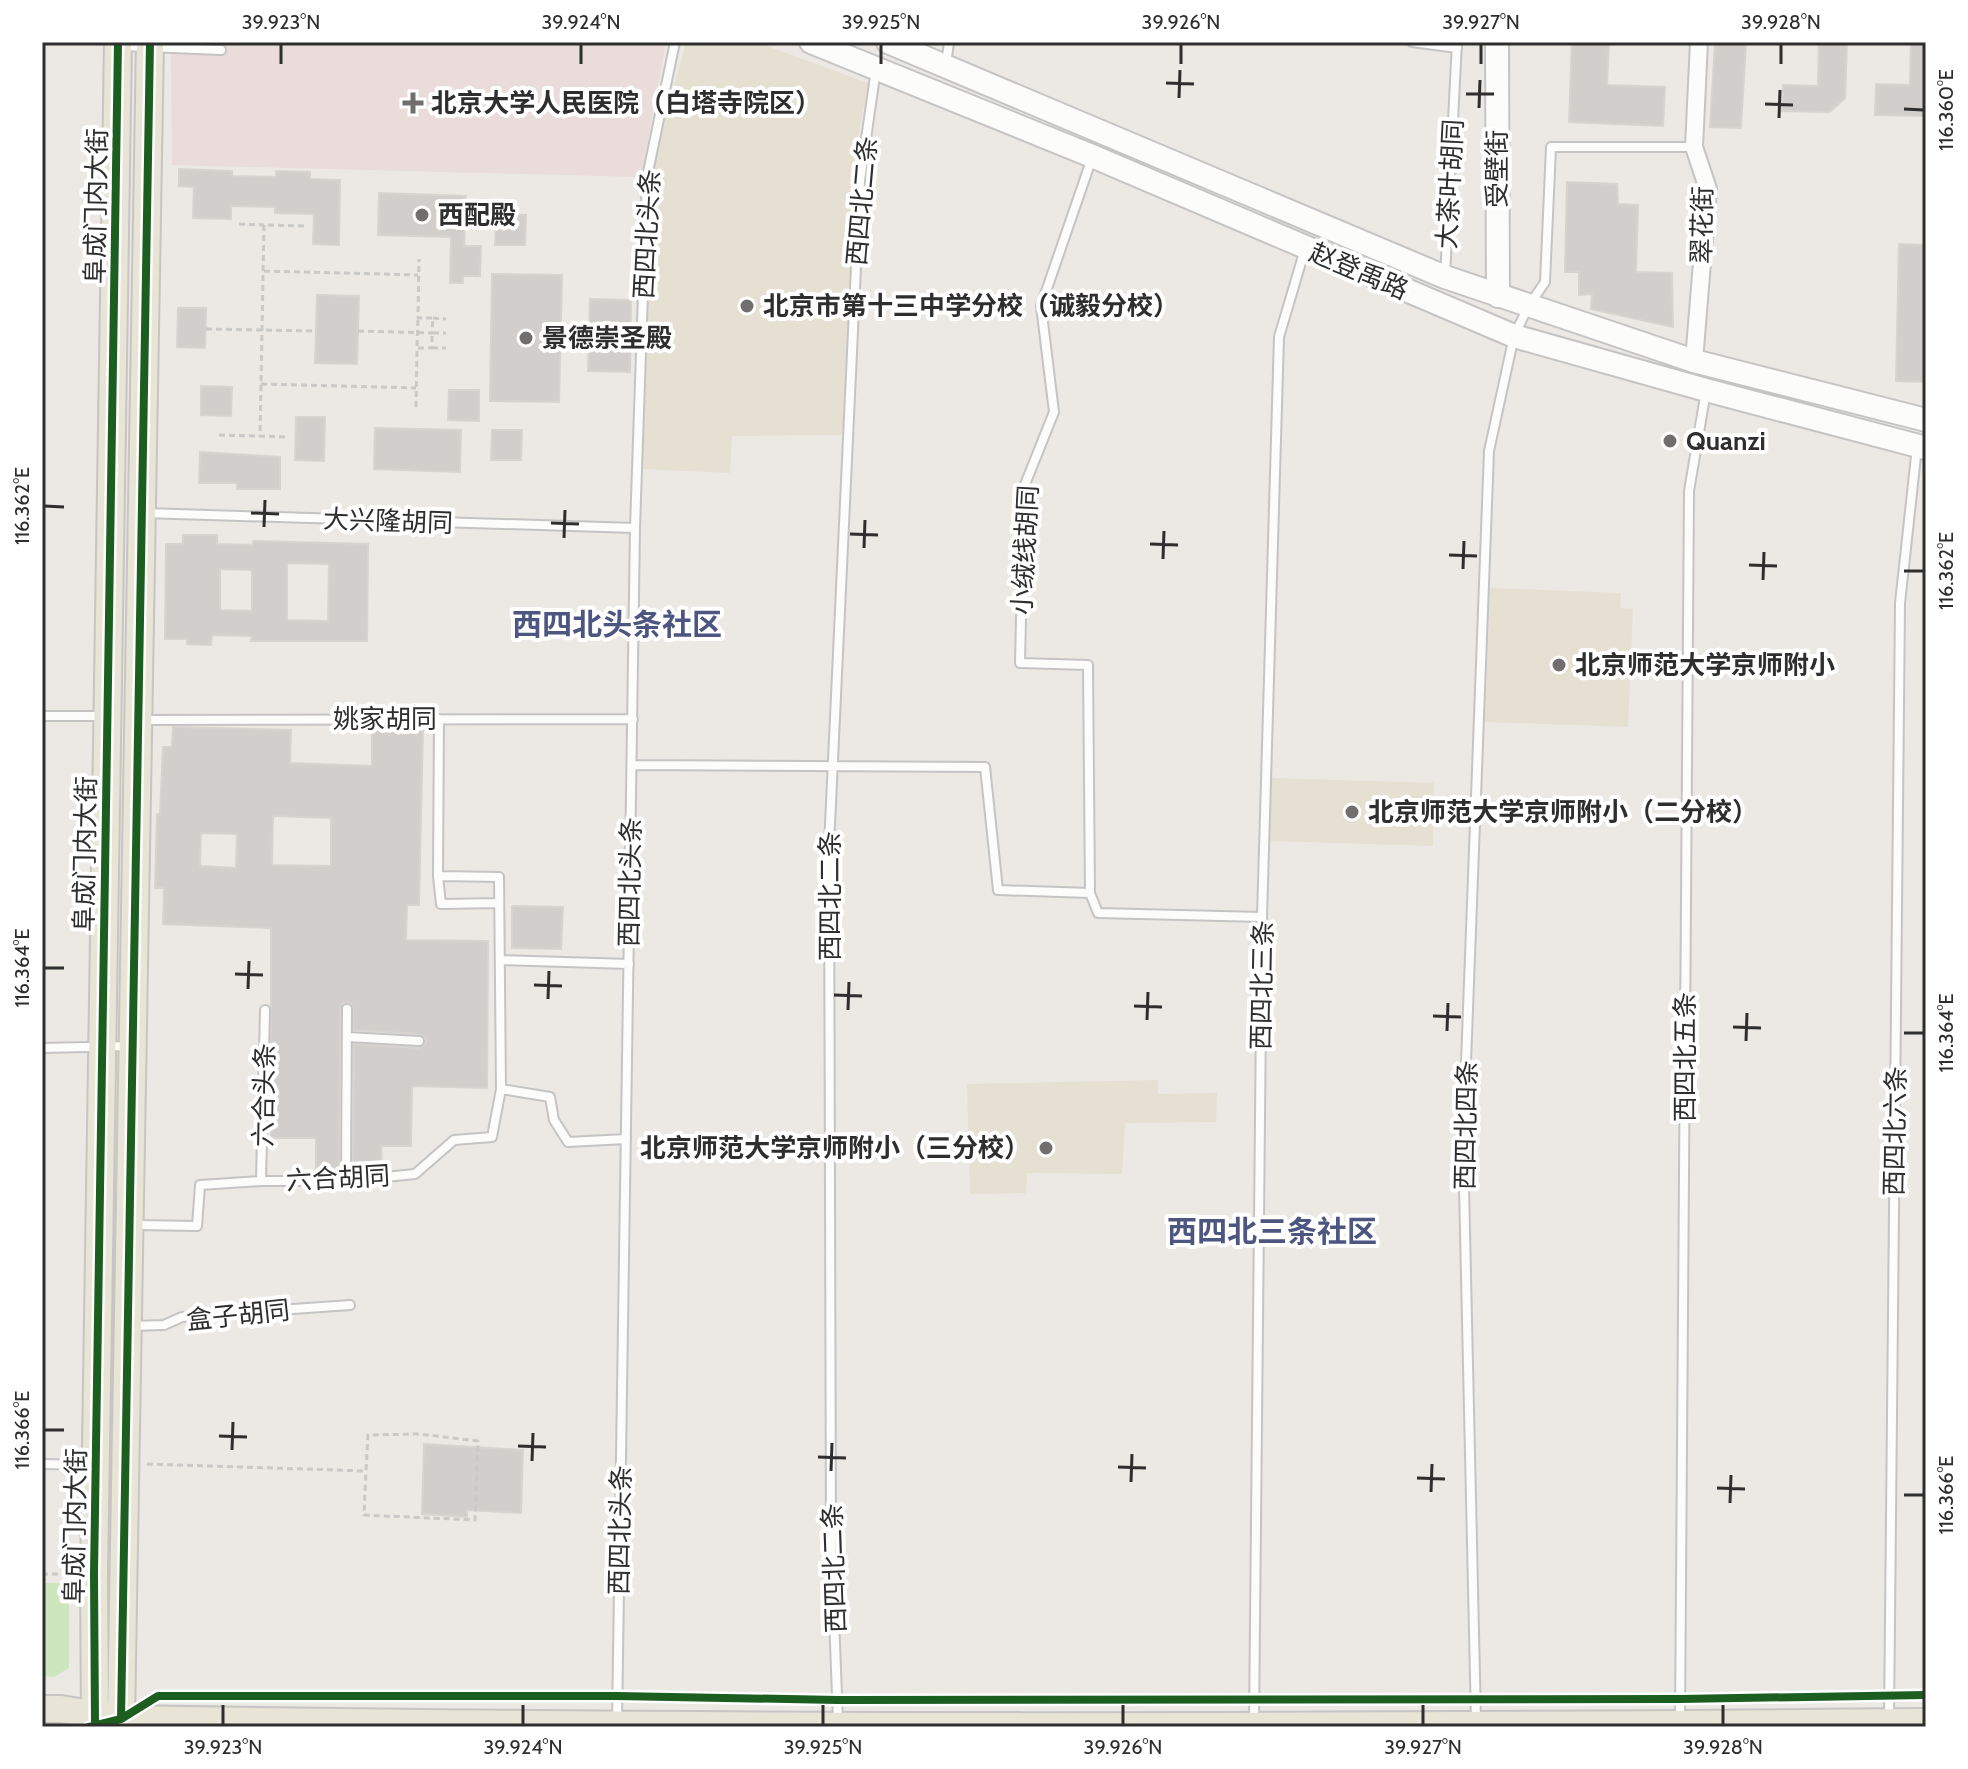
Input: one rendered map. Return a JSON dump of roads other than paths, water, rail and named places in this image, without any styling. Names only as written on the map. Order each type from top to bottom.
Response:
[{"type":"main road","name":"赵登禹路","points":[[811,42],[1092,156],[1514,336],[1922,447]]},
{"type":"main road","name":"赵登禹路","points":[[888,42],[1445,277],[1694,361],[1926,420]]},
{"type":"main road","name":"受壁街","points":[[1497,42],[1498,296]]},
{"type":"main road","name":"阜成门内大街","points":[[102,1723],[94,1574],[118,44]]},
{"type":"main road","name":"阜成门内大街","points":[[102,1723],[123,1463],[150,44]]},
{"type":"main road","points":[[42,1709],[102,1723],[529,1726],[1476,1726],[1926,1722]]},
{"type":"street","name":"翠花街","points":[[1694,361],[1708,189],[1694,147],[1699,42]]},
{"type":"lane","name":"西四北头条","points":[[617,1725],[635,528],[647,177],[675,42]]},
{"type":"lane","points":[[946,68],[949,42]]},
{"type":"lane","points":[[1412,42],[1457,45]]},
{"type":"lane","points":[[118,44],[221,50]]},
{"type":"lane","name":"大茶叶胡同","points":[[1445,277],[1457,45]]},
{"type":"lane","name":"西四北二条","points":[[838,1726],[831,1540],[829,846],[860,181],[876,67]]},
{"type":"lane","name":"西四北四条","points":[[1476,1726],[1463,1142],[1489,451],[1514,336],[1545,282],[1551,147],[1694,147]]},
{"type":"lane","name":"小绒线胡同","points":[[1090,893],[1088,665],[1020,663],[1024,487],[1054,412],[1041,306],[1092,156]]},
{"type":"lane","name":"西四北三条","points":[[1254,1725],[1262,917],[1279,337],[1305,248]]},
{"type":"lane","name":"西四北五条","points":[[1680,1725],[1689,491],[1706,390]]},
{"type":"lane","name":"西四北六条","points":[[1889,1724],[1900,603],[1922,447]]},
{"type":"lane","name":"大兴隆胡同","points":[[141,513],[635,528]]},
{"type":"lane","points":[[42,716],[108,716]]},
{"type":"lane","points":[[439,719],[438,876],[441,904],[499,903]]},
{"type":"lane","name":"姚家胡同","points":[[137,720],[633,719]]},
{"type":"lane","points":[[632,765],[985,767],[998,890],[1090,893],[1098,913],[1262,917]]},
{"type":"lane","name":"六合胡同","points":[[128,1225],[197,1226],[200,1185],[346,1181],[415,1174],[454,1140],[492,1137],[501,1089],[499,877],[438,876]]},
{"type":"lane","points":[[500,960],[629,964]]},
{"type":"lane","points":[[346,1181],[347,1009]]},
{"type":"lane","name":"六合头条","points":[[261,1181],[265,1010]]},
{"type":"lane","points":[[347,1037],[419,1041]]},
{"type":"lane","points":[[42,1048],[131,1046]]},
{"type":"lane","points":[[501,1089],[550,1097],[554,1120],[568,1142],[626,1139]]},
{"type":"lane","name":"盒子胡同","points":[[126,1326],[164,1325],[182,1317],[350,1305]]},
{"type":"lane","points":[[42,1464],[96,1465]]},
{"type":"place","name":"北京大学人民医院（白塔寺院区）","points":[[413,103]]},
{"type":"place","name":"西配殿","points":[[422,215]]},
{"type":"place","name":"北京市第十三中学分校（诚毅分校）","points":[[747,306]]},
{"type":"place","name":"景德崇圣殿","points":[[526,338]]},
{"type":"place","name":"Quanzi","points":[[1670,441]]},
{"type":"place","name":"北京师范大学京师附小","points":[[1559,665]]},
{"type":"place","name":"北京师范大学京师附小（二分校）","points":[[1352,812]]},
{"type":"place","name":"北京师范大学京师附小（三分校）","points":[[1046,1148]]},
{"type":"district","name":"西四北头条社区","points":[[617,624]]},
{"type":"district","name":"西四北三条社区","points":[[1272,1231]]}]
